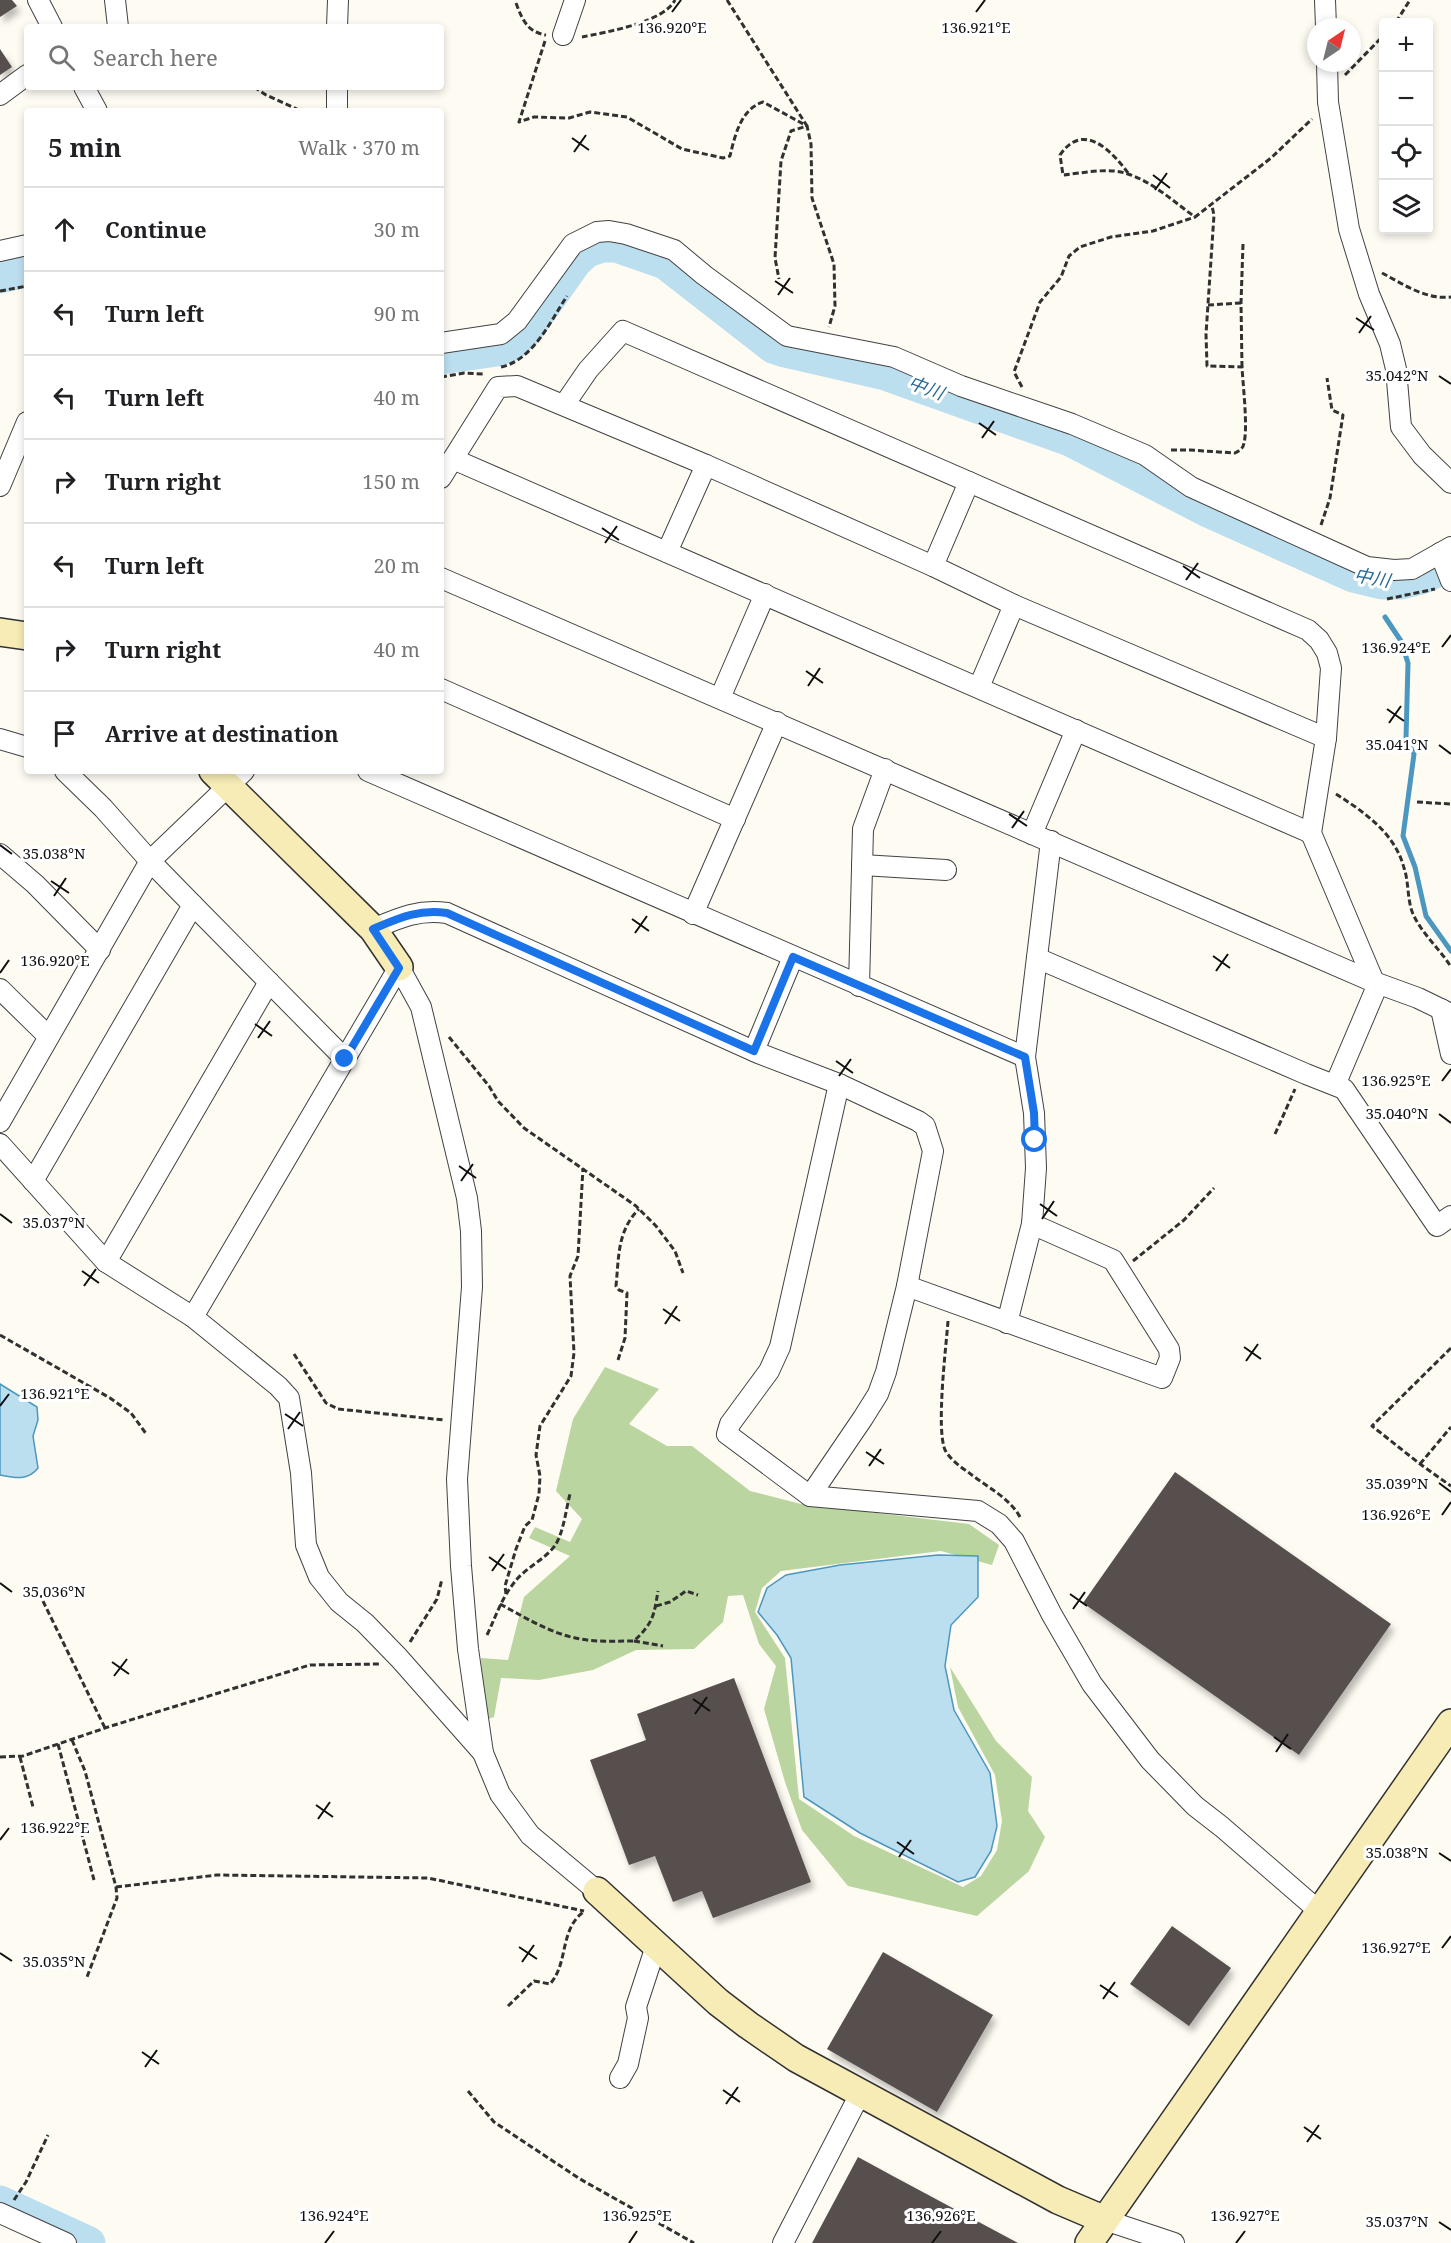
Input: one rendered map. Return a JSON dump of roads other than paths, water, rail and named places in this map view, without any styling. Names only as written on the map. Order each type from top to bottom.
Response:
[{"type":"street","points":[[38,0],[50,24]]},
{"type":"street","points":[[116,0],[118,24]]},
{"type":"street","points":[[337,24],[338,0]]},
{"type":"street","points":[[555,35],[575,0]]},
{"type":"street","points":[[1325,0],[1326,18]]},
{"type":"street","points":[[1327,72],[1328,98],[1349,229],[1369,294],[1390,344],[1396,369],[1401,427],[1422,455],[1451,483]]},
{"type":"street","points":[[0,95],[24,77]]},
{"type":"street","points":[[86,90],[95,108]]},
{"type":"street","points":[[337,90],[337,108]]},
{"type":"street","points":[[444,344],[501,334],[508,330],[573,243],[597,232],[609,231],[626,234],[674,250],[787,336],[894,357],[961,386],[1072,424],[1145,455],[1191,487],[1367,567],[1394,570],[1412,568],[1446,550],[1448,582]]},
{"type":"street","points":[[0,251],[24,246]]},
{"type":"street","points":[[564,405],[588,370],[623,331],[1308,630],[1319,640],[1327,653],[1331,668],[1326,738],[1311,833],[1376,983],[1335,1085]]},
{"type":"street","points":[[444,473],[494,382],[517,386],[706,465],[1014,604],[1326,738]]},
{"type":"street","points":[[0,486],[24,432]]},
{"type":"street","points":[[453,459],[1311,833]]},
{"type":"street","points":[[667,552],[706,465]]},
{"type":"street","points":[[933,566],[969,482]]},
{"type":"street","points":[[444,579],[1376,983],[1446,1011],[1451,1054]]},
{"type":"street","points":[[720,698],[765,594]]},
{"type":"street","points":[[979,687],[1014,604]]},
{"type":"street","points":[[0,632],[24,636]]},
{"type":"street","points":[[444,690],[735,819]]},
{"type":"street","points":[[693,914],[777,722]]},
{"type":"street","points":[[1032,834],[1076,730]]},
{"type":"street","points":[[0,739],[24,746]]},
{"type":"street","points":[[859,986],[863,829],[885,769]]},
{"type":"street","points":[[68,774],[103,808],[150,861],[345,1059]]},
{"type":"street","points":[[375,774],[1025,1057]]},
{"type":"street","points":[[0,1122],[150,861],[201,810],[228,776],[373,929],[422,1007],[467,1198],[471,1232],[472,1287],[457,1479],[461,1561],[468,1645],[483,1753],[500,1794],[530,1836],[597,1902],[656,1946],[718,2002],[796,2058],[1058,2200],[1105,2220],[1174,2243]]},
{"type":"street","points":[[1007,1323],[1032,1224],[1036,1168],[1034,1113],[1025,1057],[1051,841]]},
{"type":"street","points":[[0,854],[35,884],[100,950]]},
{"type":"street","points":[[862,865],[946,870]]},
{"type":"street","points":[[33,1181],[193,905]]},
{"type":"street","points":[[373,929],[408,915],[429,910],[447,913],[754,1051],[839,1084],[926,1126],[933,1151],[908,1286],[886,1372],[878,1394],[810,1496]]},
{"type":"street","points":[[754,1051],[793,957]]},
{"type":"street","points":[[1038,958],[1344,1089],[1437,1226],[1451,1216]]},
{"type":"street","points":[[194,1317],[399,968]]},
{"type":"street","points":[[106,1262],[269,982]]},
{"type":"street","points":[[0,989],[48,1036]]},
{"type":"street","points":[[839,1084],[780,1347],[769,1371],[730,1424],[727,1434],[810,1496],[978,1511],[999,1524],[1014,1541],[1052,1615],[1092,1684],[1150,1760],[1195,1806],[1319,1911]]},
{"type":"street","points":[[0,1144],[106,1262],[194,1317],[278,1386],[289,1398],[301,1473],[306,1545],[320,1577],[339,1602],[365,1623],[399,1658],[483,1753]]},
{"type":"street","points":[[908,1286],[1162,1378],[1170,1358],[1169,1349],[1113,1260],[1032,1224]]},
{"type":"street","points":[[1089,2243],[1451,1724]]},
{"type":"street","points":[[620,2078],[628,2064],[638,2018],[636,2007],[656,1946]]},
{"type":"street","points":[[783,2243],[861,2092]]},
{"type":"street","points":[[2,2214],[66,2243]]},
{"type":"water","points":[[0,1384],[37,1407],[38,1420],[33,1436],[38,1468],[26,1477],[0,1475]]},
{"type":"water","points":[[938,1555],[978,1556],[978,1597],[951,1625],[945,1666],[954,1710],[990,1773],[997,1826],[991,1851],[975,1877],[958,1882],[860,1833],[804,1797],[791,1658],[777,1635],[758,1612],[767,1588],[786,1575],[840,1565]]},
{"type":"waterway","name":"中川","points":[[444,358],[497,350],[511,345],[527,330],[576,261],[587,251],[602,246],[616,246],[665,263],[773,347],[885,374],[1070,440],[1210,512],[1353,576],[1382,583],[1401,583],[1421,578],[1451,565]]},
{"type":"waterway","name":"中川","points":[[0,277],[24,272]]},
{"type":"waterway","points":[[1385,617],[1401,641],[1408,663],[1406,738],[1414,754],[1403,836],[1415,867],[1426,916],[1451,951]]},
{"type":"waterway","points":[[0,2202],[89,2243]]}]
